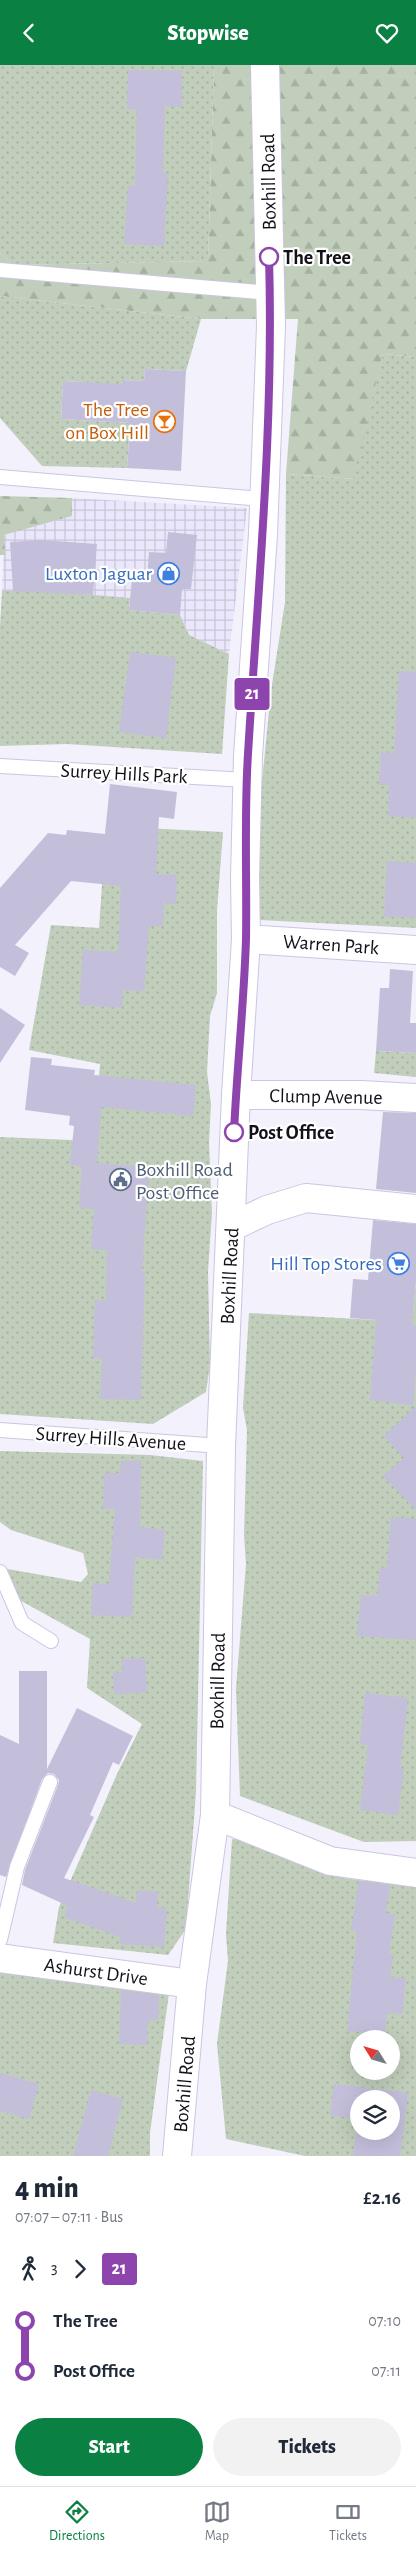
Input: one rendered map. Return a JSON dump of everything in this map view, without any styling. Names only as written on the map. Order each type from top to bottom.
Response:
[{"type":"street","name":"Boxhill Road","points":[[177,2156],[192,1985],[215,1815],[221,1446],[232,1227],[236,1095],[246,939],[247,780],[263,499],[270,293],[265,65]]},
{"type":"street","name":"Warren Park","points":[[246,939],[416,950]]},
{"type":"street","name":"Clump Avenue","points":[[236,1095],[361,1095],[416,1098]]},
{"type":"street","points":[[232,1227],[267,1210],[306,1198],[416,1209]]},
{"type":"street","points":[[215,1815],[330,1861],[416,1873]]},
{"type":"street","name":"Ashurst Drive","points":[[0,1958],[192,1985]]},
{"type":"lane","points":[[0,270],[270,293]]},
{"type":"lane","points":[[0,477],[263,499]]},
{"type":"lane","name":"Surrey Hills Park","points":[[0,766],[247,780]]},
{"type":"lane","name":"Surrey Hills Avenue","points":[[0,1430],[221,1446]]},
{"type":"lane","points":[[0,1572],[22,1623],[51,1641]]},
{"type":"lane","points":[[0,1940],[17,1867],[50,1782]]},
{"type":"shaded area","points":[[72,498],[247,508],[229,654],[189,635],[180,615],[129,610],[130,598],[2,591],[4,535],[72,516]]},
{"type":"green space","points":[[0,65],[214,65],[208,261],[13,265],[0,253]]},
{"type":"green space","points":[[214,65],[416,65],[416,357],[383,354],[354,479],[286,474],[298,319],[201,319],[0,296],[0,253],[13,265],[208,261]]},
{"type":"green space","points":[[0,296],[201,319],[186,371],[145,369],[144,381],[122,380],[121,397],[82,395],[83,382],[63,381],[61,419],[130,423],[127,468],[42,466],[0,418]]},
{"type":"green space","points":[[383,354],[416,357],[416,928],[260,920],[259,812],[271,691],[285,602],[286,474],[353,479]]},
{"type":"green space","points":[[0,496],[72,498],[72,516],[4,535],[5,555],[0,555]]},
{"type":"green space","points":[[33,590],[130,598],[129,610],[180,615],[189,635],[229,654],[222,754],[67,744],[0,746],[0,627],[2,591]]},
{"type":"green space","points":[[106,826],[223,832],[217,910],[217,993],[210,1016],[207,1072],[211,1104],[209,1142],[212,1213],[208,1271],[210,1364],[206,1392],[153,1424],[0,1414],[0,1137],[94,1141],[100,1064],[29,1050],[51,925],[99,928]]},
{"type":"green space","points":[[376,1051],[416,1053],[416,1077],[374,1073]]},
{"type":"green space","points":[[416,1281],[416,1841],[364,1842],[240,1796],[236,1688],[246,1564],[244,1535],[247,1430],[243,1408],[249,1313],[412,1322]]},
{"type":"green space","points":[[0,1451],[150,1455],[203,1461],[196,1792],[186,1929],[168,1955],[53,1943],[59,1907],[117,1774],[142,1724],[87,1688],[90,1639],[14,1597],[2,1568],[81,1582],[88,1574],[83,1553],[11,1530],[0,1522]]},
{"type":"green space","points":[[232,1839],[256,1841],[343,1878],[416,1887],[416,2156],[305,2156],[226,2139],[217,2044],[228,1961],[226,1934]]},
{"type":"green space","points":[[0,1971],[169,1993],[150,2133],[150,2156],[0,2156]]},
{"type":"building","points":[[128,70],[182,71],[182,107],[165,106],[163,173],[168,173],[164,246],[124,244],[128,186],[135,186],[137,109],[127,109]]},
{"type":"building","points":[[145,369],[186,371],[181,471],[127,468],[130,423],[61,419],[63,381],[122,384],[122,380],[144,381]]},
{"type":"building","points":[[168,532],[197,535],[191,589],[182,589],[180,615],[129,610],[132,579],[147,580],[149,552],[166,553]]},
{"type":"building","points":[[41,540],[97,544],[93,595],[13,591],[10,542]]},
{"type":"building","points":[[130,652],[176,658],[166,738],[119,732]]},
{"type":"building","points":[[399,671],[416,672],[416,818],[388,816],[389,785],[379,785],[381,752],[394,753]]},
{"type":"building","points":[[110,784],[177,792],[174,819],[159,817],[156,874],[177,875],[176,904],[164,903],[163,926],[149,926],[144,991],[123,990],[122,1008],[79,1005],[83,950],[118,952],[121,886],[71,881],[15,945],[29,953],[15,976],[0,967],[0,888],[48,833],[66,835],[67,830],[105,834]]},
{"type":"building","points":[[387,861],[416,863],[416,918],[384,916]]},
{"type":"building","points":[[390,969],[413,971],[410,1023],[416,1023],[416,1053],[376,1051],[380,988],[389,988]]},
{"type":"building","points":[[0,1008],[25,1025],[0,1063]]},
{"type":"building","points":[[31,1057],[52,1059],[51,1065],[95,1070],[94,1075],[196,1085],[193,1116],[101,1107],[97,1163],[149,1167],[142,1272],[145,1272],[141,1400],[100,1399],[102,1358],[93,1358],[95,1300],[106,1300],[107,1250],[91,1249],[94,1209],[79,1208],[82,1166],[70,1165],[74,1126],[69,1125],[70,1116],[25,1110]]},
{"type":"building","points":[[383,1112],[416,1113],[416,1193],[376,1189]]},
{"type":"building","points":[[373,1220],[416,1224],[416,1281],[412,1325],[416,1326],[416,1368],[413,1405],[370,1400],[376,1320],[350,1318],[353,1279],[368,1280]]},
{"type":"building","points":[[416,1406],[416,1510],[383,1476],[404,1458],[384,1436]]},
{"type":"building","points":[[121,1461],[141,1461],[140,1527],[165,1530],[162,1560],[135,1557],[132,1617],[91,1615],[93,1583],[109,1584],[115,1509],[103,1509],[104,1473],[120,1473]]},
{"type":"building","points":[[391,1517],[416,1519],[416,1640],[357,1636],[361,1595],[377,1596],[380,1567],[387,1568]]},
{"type":"building","points":[[145,1658],[147,1692],[114,1694],[113,1673],[123,1672],[121,1659]]},
{"type":"building","points":[[19,1671],[47,1671],[47,1769],[77,1708],[133,1736],[119,1765],[113,1762],[90,1815],[94,1817],[64,1878],[136,1903],[138,1890],[158,1892],[157,1907],[167,1908],[164,1947],[120,1944],[120,1937],[64,1917],[68,1906],[22,1885],[25,1870],[58,1785],[59,1780],[54,1774],[48,1773],[42,1779],[6,1877],[0,1875],[0,1735],[19,1744]]},
{"type":"building","points":[[365,1693],[408,1698],[400,1768],[404,1769],[398,1815],[360,1810],[368,1745],[360,1744]]},
{"type":"building","points":[[359,1881],[390,1885],[386,1913],[395,1914],[389,1954],[393,1954],[390,1977],[406,1978],[402,2014],[387,2013],[385,2030],[347,2031],[357,1931],[351,1930]]},
{"type":"building","points":[[121,1990],[159,1995],[158,2019],[148,2021],[147,2045],[119,2044]]},
{"type":"building","points":[[0,2073],[39,2084],[29,2119],[0,2111]]},
{"type":"building","points":[[334,2084],[383,2090],[350,2090],[350,2118],[330,2115]]},
{"type":"building","points":[[91,2090],[123,2099],[108,2156],[73,2156]]},
{"type":"building","points":[[400,2092],[408,2093],[400,2156],[353,2156],[355,2140],[400,2140]]},
{"type":"bus line","name":"21","points":[[234,1132],[246,939],[245,879],[248,756],[263,534],[271,326],[269,257]]},
{"type":"place","name":"The Tree","points":[[269,257]]},
{"type":"place","name":"The Tree on Box Hill","points":[[165,421]]},
{"type":"place","name":"Luxton Jaguar","points":[[168,573]]},
{"type":"place","name":"Post Office","points":[[234,1132]]},
{"type":"place","name":"Boxhill Road Post Office","points":[[120,1180]]},
{"type":"place","name":"Hill Top Stores","points":[[398,1263]]}]
